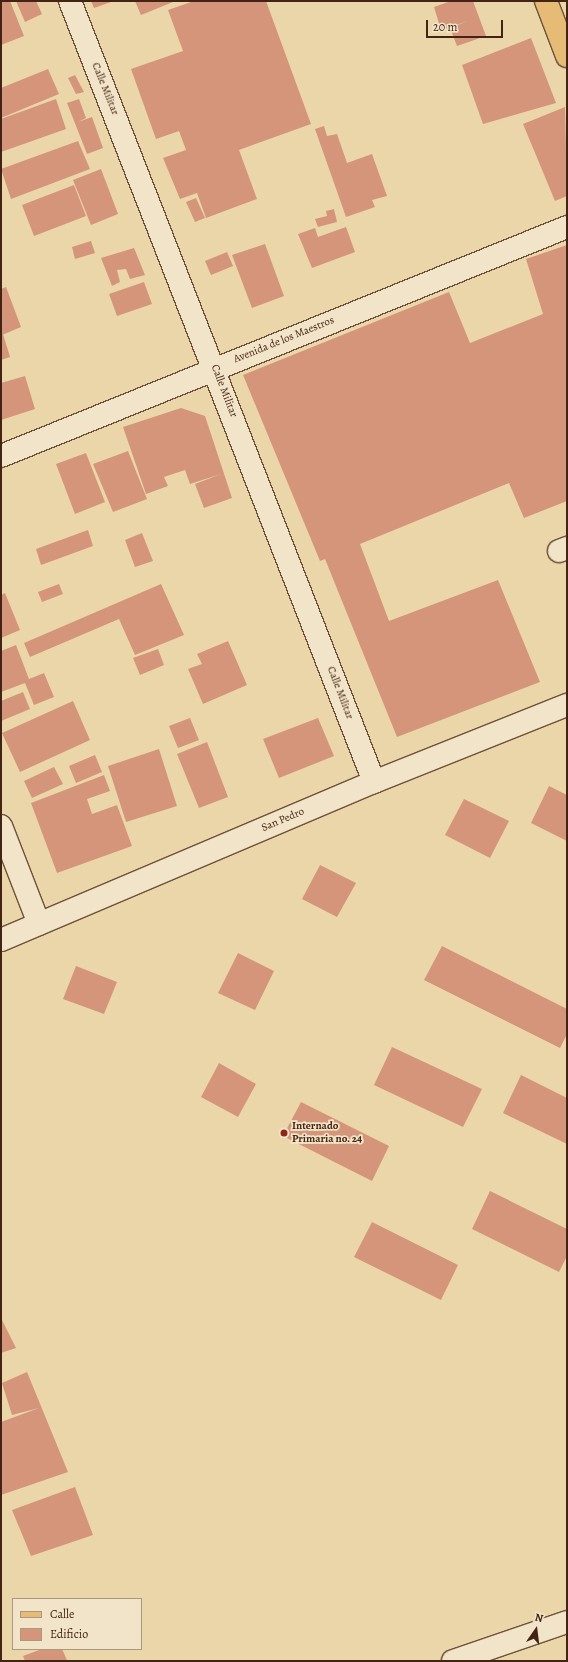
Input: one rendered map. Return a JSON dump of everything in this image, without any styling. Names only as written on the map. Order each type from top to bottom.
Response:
[{"type":"main road","points":[[546,1],[567,56]]},
{"type":"street","name":"Calle Militar","points":[[70,1],[215,368],[374,782]]},
{"type":"street","name":"Avenida de los Maestros","points":[[1,456],[215,368],[567,227]]},
{"type":"street","name":"San Pedro","points":[[1,940],[374,782],[567,704]]},
{"type":"street","points":[[1,826],[39,924]]},
{"type":"street","points":[[453,1661],[506,1654],[567,1622]]},
{"type":"building","points":[[1,1],[10,1],[24,36],[1,45]]},
{"type":"building","points":[[16,1],[36,1],[42,14],[25,22]]},
{"type":"building","points":[[91,1],[114,1],[94,8]]},
{"type":"building","points":[[135,1],[173,1],[173,2],[141,15]]},
{"type":"building","points":[[194,1],[266,1],[311,124],[239,150],[257,199],[206,218],[197,193],[180,199],[163,158],[186,150],[179,131],[156,139],[131,69],[183,51],[168,10]]},
{"type":"building","points":[[451,1],[473,1],[486,36],[457,46],[450,28],[468,21],[441,30],[434,7]]},
{"type":"building","points":[[531,38],[556,103],[483,124],[462,65]]},
{"type":"building","points":[[48,69],[59,94],[1,118],[1,88]]},
{"type":"building","points":[[75,75],[84,92],[76,94],[68,78]]},
{"type":"building","points":[[56,99],[66,129],[1,152],[1,119]]},
{"type":"building","points":[[79,99],[86,118],[78,122],[92,117],[103,148],[87,154],[67,103]]},
{"type":"building","points":[[565,107],[567,196],[555,201],[523,124]]},
{"type":"building","points":[[324,126],[327,136],[337,134],[347,163],[372,154],[387,196],[372,200],[375,207],[346,217],[315,129]]},
{"type":"building","points":[[78,141],[90,169],[11,199],[1,169]]},
{"type":"building","points":[[101,169],[118,214],[91,225],[73,180]]},
{"type":"building","points":[[74,185],[86,216],[34,236],[22,205]]},
{"type":"building","points":[[196,198],[205,218],[195,222],[186,202]]},
{"type":"building","points":[[334,209],[337,222],[318,227],[315,219],[327,216],[326,211]]},
{"type":"building","points":[[346,227],[355,252],[312,268],[298,234],[315,228],[318,237]]},
{"type":"building","points":[[91,241],[95,253],[75,259],[72,247]]},
{"type":"building","points":[[265,244],[284,296],[252,308],[232,255]]},
{"type":"building","points":[[567,245],[567,501],[524,518],[509,483],[360,544],[389,621],[498,580],[540,682],[397,737],[325,559],[320,561],[243,375],[449,292],[470,343],[543,314],[526,259]]},
{"type":"building","points":[[134,248],[145,275],[130,279],[126,269],[117,270],[120,282],[112,286],[101,258]]},
{"type":"building","points":[[227,252],[233,266],[211,275],[205,261]]},
{"type":"building","points":[[144,282],[152,304],[117,316],[109,294]]},
{"type":"building","points":[[6,287],[21,327],[2,335],[1,289]]},
{"type":"building","points":[[3,334],[10,357],[1,360],[1,335]]},
{"type":"building","points":[[25,376],[35,409],[1,420],[1,383]]},
{"type":"building","points":[[181,408],[205,416],[232,498],[204,508],[195,484],[221,474],[190,484],[185,470],[164,477],[168,486],[146,494],[123,427]]},
{"type":"building","points":[[128,451],[147,499],[113,512],[93,464]]},
{"type":"building","points":[[86,453],[105,502],[75,514],[56,464]]},
{"type":"building","points":[[88,530],[93,546],[41,565],[36,549]]},
{"type":"building","points":[[142,533],[153,561],[135,567],[125,540]]},
{"type":"building","points":[[59,584],[63,594],[42,602],[38,592]]},
{"type":"building","points":[[161,584],[184,635],[135,655],[119,619],[30,657],[24,643]]},
{"type":"building","points":[[5,593],[20,630],[1,638],[1,595]]},
{"type":"building","points":[[228,641],[247,685],[203,704],[188,669],[202,664],[197,654]]},
{"type":"building","points":[[16,645],[29,679],[44,673],[54,697],[34,705],[25,683],[1,692],[1,651]]},
{"type":"building","points":[[158,649],[164,665],[140,675],[133,658]]},
{"type":"building","points":[[23,692],[30,709],[1,721],[1,701]]},
{"type":"building","points":[[73,701],[90,740],[20,772],[2,733]]},
{"type":"building","points":[[190,718],[199,740],[178,748],[169,726]]},
{"type":"building","points":[[318,718],[334,756],[279,778],[263,739]]},
{"type":"building","points":[[207,742],[228,797],[199,808],[177,754]]},
{"type":"building","points":[[159,749],[177,806],[126,822],[108,766]]},
{"type":"building","points":[[95,755],[102,772],[76,783],[69,766]]},
{"type":"building","points":[[54,767],[63,784],[32,798],[24,781]]},
{"type":"building","points":[[104,775],[110,791],[87,799],[92,814],[117,805],[132,846],[57,873],[31,803]]},
{"type":"building","points":[[549,786],[567,795],[567,841],[531,823]]},
{"type":"building","points":[[464,799],[509,821],[490,858],[445,835]]},
{"type":"building","points":[[320,865],[356,883],[337,917],[302,899]]},
{"type":"building","points":[[442,946],[567,1009],[567,1034],[560,1048],[424,980]]},
{"type":"building","points":[[238,953],[274,971],[255,1010],[218,993]]},
{"type":"building","points":[[76,966],[117,982],[104,1014],[63,999]]},
{"type":"building","points":[[392,1047],[482,1089],[463,1127],[374,1085]]},
{"type":"building","points":[[219,1063],[256,1084],[238,1117],[201,1097]]},
{"type":"building","points":[[521,1075],[567,1098],[567,1144],[503,1113]]},
{"type":"building","points":[[301,1102],[389,1146],[372,1181],[283,1136]]},
{"type":"building","points":[[490,1191],[567,1229],[567,1256],[559,1272],[472,1229]]},
{"type":"building","points":[[372,1222],[458,1265],[441,1300],[354,1257]]},
{"type":"building","points":[[1,1318],[16,1348],[1,1353]]},
{"type":"building","points":[[27,1372],[68,1472],[1,1495],[1,1422],[39,1408],[12,1415],[2,1383]]},
{"type":"building","points":[[75,1487],[93,1535],[31,1556],[12,1510]]},
{"type":"building","points":[[39,1650],[62,1650],[67,1660],[25,1661],[23,1656]]},
{"type":"place","name":"Internado Primaria no. 24","points":[[284,1133]]}]
